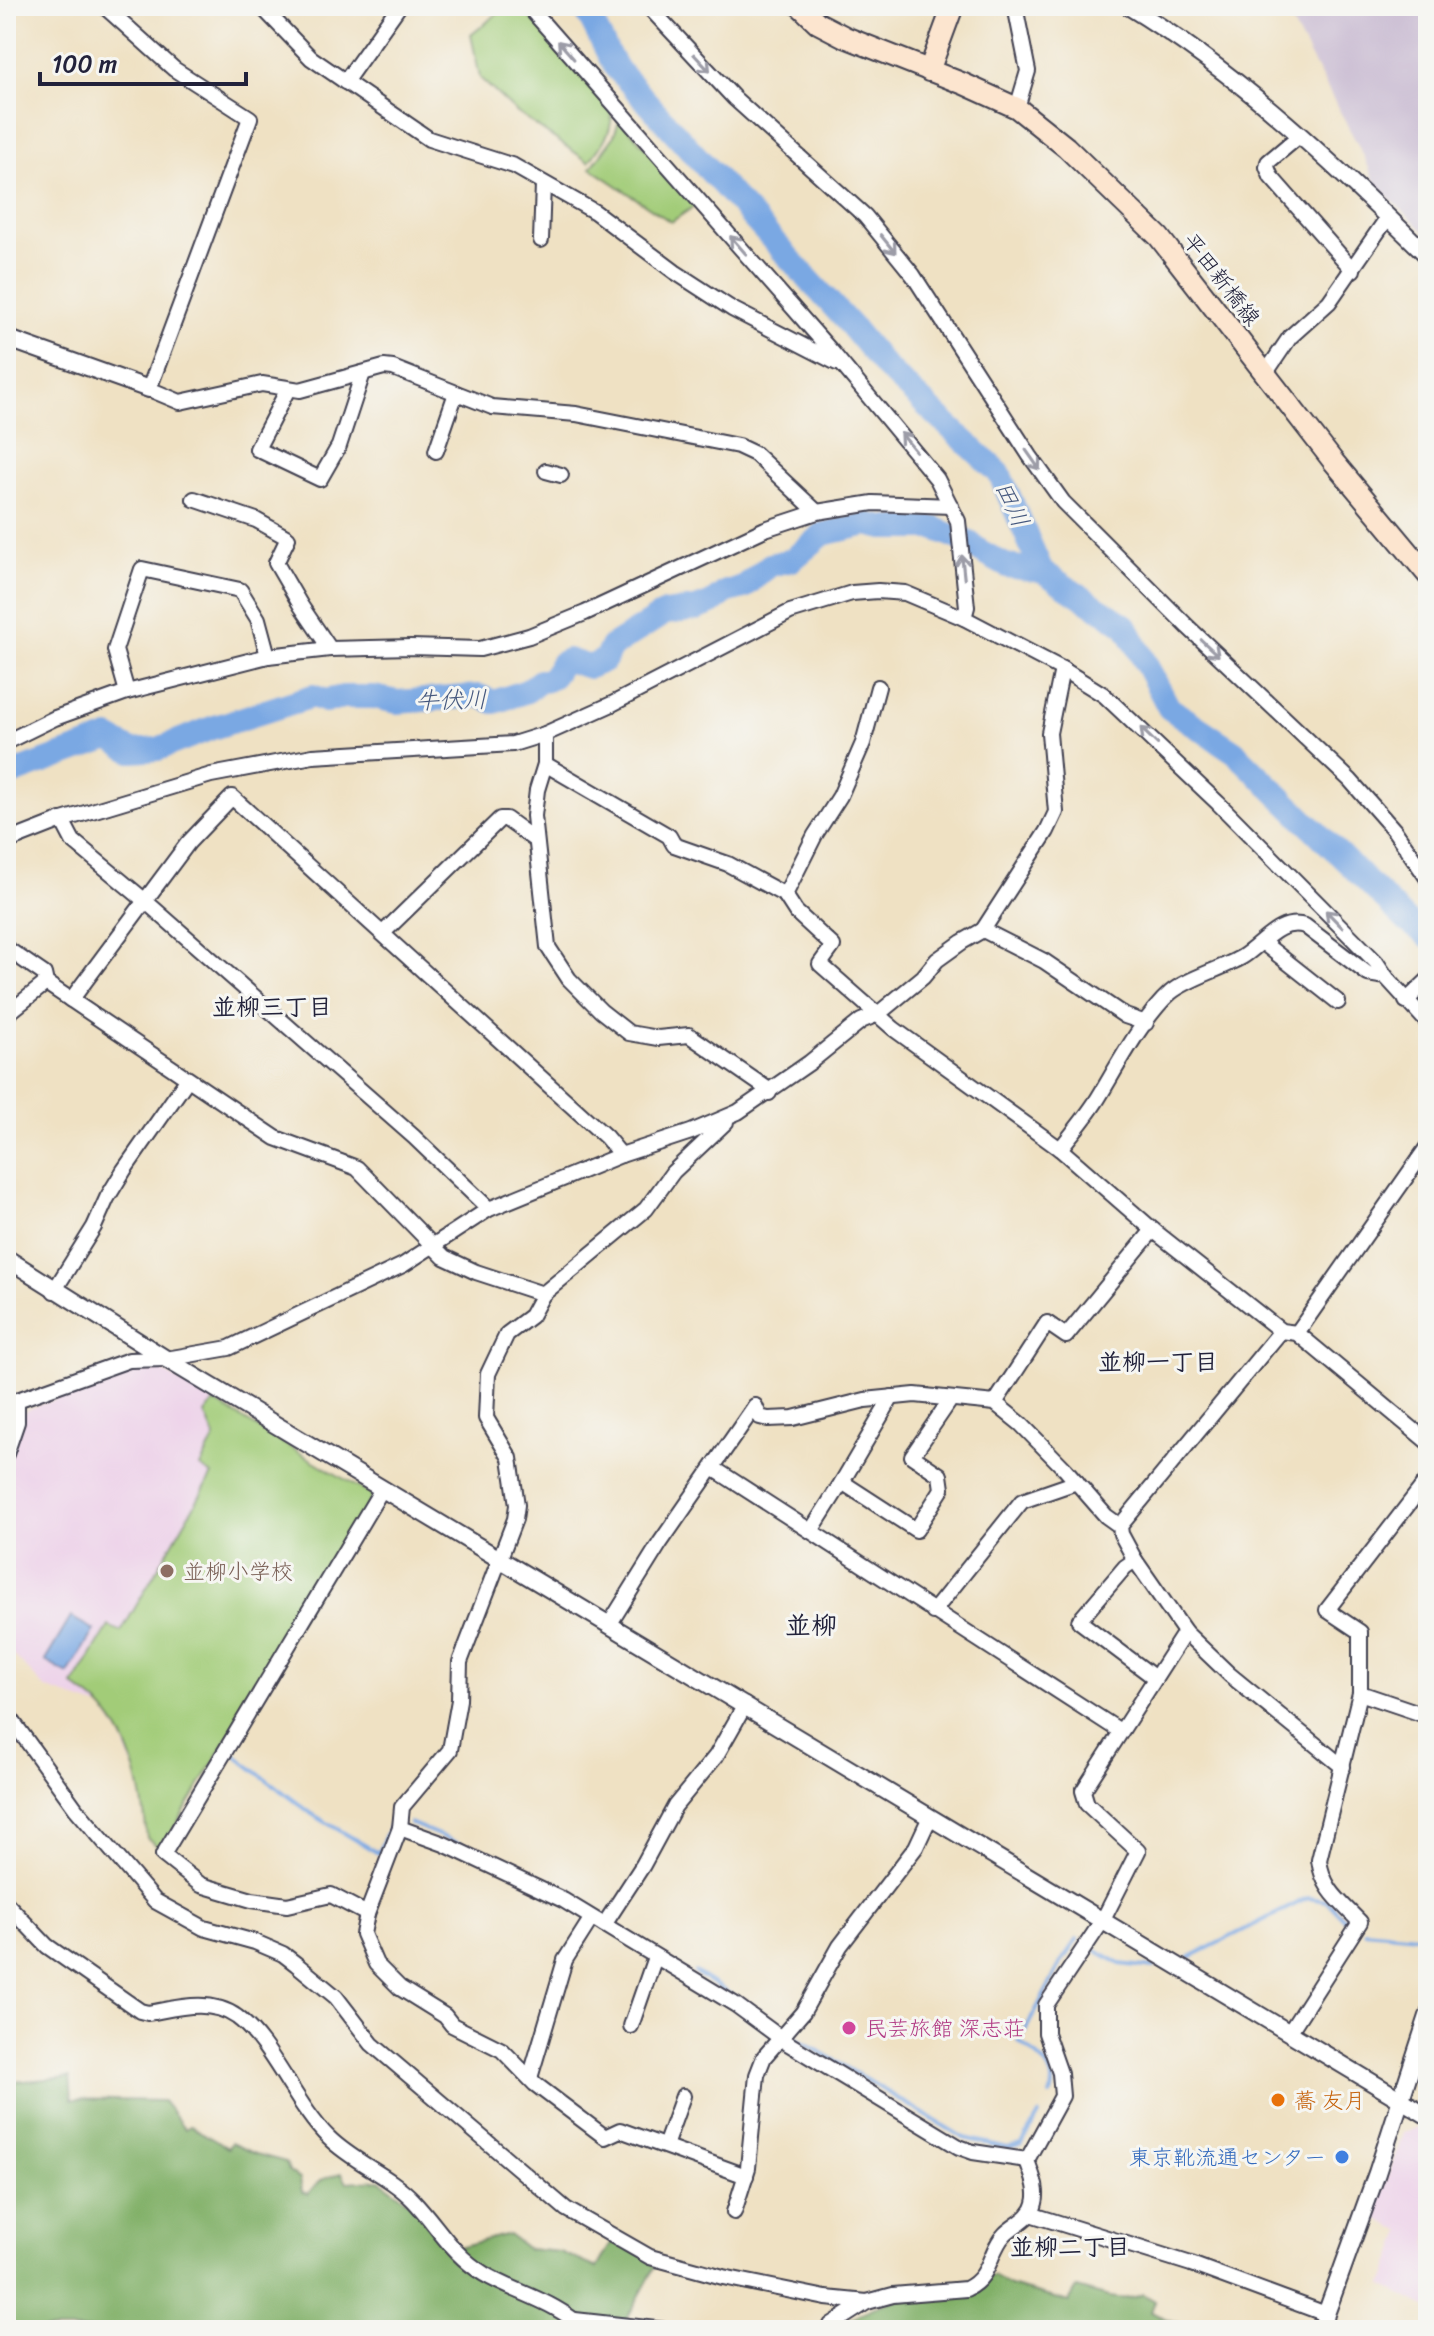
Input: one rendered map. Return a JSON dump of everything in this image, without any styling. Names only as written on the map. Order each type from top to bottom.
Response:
[{"type":"main road","name":"平田新橋線","points":[[800,6],[818,23],[845,37],[1017,108],[1066,147],[1159,237],[1428,575]]},
{"type":"main road","points":[[929,71],[953,6]]},
{"type":"street","points":[[104,6],[174,69],[250,118],[149,389]]},
{"type":"street","points":[[261,6],[311,58],[429,139],[514,166],[595,212],[675,272],[732,309],[843,366]]},
{"type":"street","points":[[345,82],[399,6]]},
{"type":"street","points":[[528,6],[843,366],[937,479],[958,521],[967,607],[964,615]]},
{"type":"street","points":[[648,6],[734,98],[865,216],[913,275],[1063,502],[1188,627],[1350,780],[1394,830],[1428,879]]},
{"type":"street","points":[[1015,6],[1028,71],[1017,108]]},
{"type":"street","points":[[1128,6],[1150,12],[1225,71],[1428,256]]},
{"type":"street","points":[[1299,136],[1268,162],[1271,177],[1353,270]]},
{"type":"street","points":[[541,240],[543,184]]},
{"type":"street","points":[[1265,374],[1290,337],[1329,302],[1388,217]]},
{"type":"street","points":[[6,338],[180,402],[262,384],[300,390],[384,367],[393,368],[492,407],[576,414],[738,446],[755,454],[817,512]]},
{"type":"street","points":[[288,389],[257,449],[320,479],[339,446],[363,373]]},
{"type":"street","points":[[436,451],[456,393]]},
{"type":"street","points":[[194,499],[256,520],[288,538],[276,563],[330,649]]},
{"type":"street","points":[[6,742],[55,718],[127,692],[268,656],[330,649],[480,649],[529,636],[765,529],[817,512],[873,503],[951,506]]},
{"type":"street","points":[[127,692],[115,650],[142,569],[240,590],[258,619],[268,656]]},
{"type":"street","points":[[6,842],[62,820],[209,776],[313,756],[513,744],[545,734],[612,704],[790,612],[852,593],[905,593],[964,615],[1062,669],[1121,709],[1376,962],[1428,1023]]},
{"type":"street","points":[[746,2176],[620,2130],[605,2137],[530,2078],[502,2050],[452,2025],[445,2016],[400,1988],[376,1964],[363,1934],[367,1914],[400,1828],[402,1807],[450,1750],[459,1700],[460,1662],[515,1519],[517,1505],[510,1458],[486,1418],[488,1374],[507,1334],[531,1316],[543,1294],[646,1209],[673,1172],[701,1142],[861,1021],[878,1014],[923,977],[937,960],[983,930],[1056,812],[1049,733],[1062,669]]},
{"type":"street","points":[[785,895],[815,835],[840,796],[863,743],[878,687]]},
{"type":"street","points":[[545,734],[545,764],[537,790],[535,840],[548,947],[569,979],[629,1033],[658,1038],[689,1035],[769,1093]]},
{"type":"street","points":[[545,764],[669,836],[674,845],[728,864],[785,895],[796,912],[833,946],[820,964],[894,1029],[1060,1149],[1153,1230],[1281,1331],[1297,1333],[1428,1442]]},
{"type":"street","points":[[71,1000],[188,843],[232,797],[384,932],[606,1137],[621,1155]]},
{"type":"street","points":[[384,932],[500,819],[506,819],[535,840]]},
{"type":"street","points":[[62,820],[73,841],[414,1137],[489,1209]]},
{"type":"street","points":[[1060,1149],[1100,1095],[1146,1023],[1171,992],[1241,957],[1284,925],[1294,923],[1305,926],[1368,974],[1386,977]]},
{"type":"street","points":[[983,930],[1044,961],[1125,1016],[1146,1023]]},
{"type":"street","points":[[1262,942],[1338,1002]]},
{"type":"street","points":[[6,948],[44,974],[46,983],[276,1138],[357,1168],[444,1257],[476,1272],[543,1294]]},
{"type":"street","points":[[1409,998],[1428,980]]},
{"type":"street","points":[[6,1015],[46,983]]},
{"type":"street","points":[[54,1291],[94,1227],[124,1170],[187,1080]]},
{"type":"street","points":[[6,1454],[17,1422],[11,1402],[129,1360],[166,1359],[229,1348],[403,1265],[489,1209],[621,1155],[691,1132],[738,1112]]},
{"type":"street","points":[[1297,1333],[1428,1146]]},
{"type":"street","points":[[995,1403],[1047,1323],[1066,1336],[1153,1230]]},
{"type":"street","points":[[6,1258],[166,1359],[1428,2116]]},
{"type":"street","points":[[1281,1331],[1120,1526],[1121,1534],[1135,1560],[1185,1632],[1230,1675],[1343,1767]]},
{"type":"street","points":[[609,1625],[660,1543],[755,1406],[760,1417],[768,1419],[793,1418],[865,1400],[915,1395],[995,1403],[1021,1424],[1106,1516],[1120,1526]]},
{"type":"street","points":[[811,1531],[892,1397]]},
{"type":"street","points":[[842,1482],[916,1530],[942,1489],[940,1475],[912,1456],[951,1399]]},
{"type":"street","points":[[713,1468],[1120,1731]]},
{"type":"street","points":[[1289,2033],[1360,1922],[1326,1887],[1319,1860],[1360,1693],[1360,1632],[1327,1610],[1428,1479]]},
{"type":"street","points":[[933,1612],[1022,1501],[1077,1482]]},
{"type":"street","points":[[367,1914],[331,1895],[287,1905],[252,1900],[201,1885],[163,1855],[382,1489]]},
{"type":"street","points":[[1135,1560],[1125,1567],[1079,1621],[1155,1678]]},
{"type":"street","points":[[829,2330],[831,2325],[867,2302],[893,2295],[966,2289],[974,2285],[988,2270],[1003,2236],[1030,2214],[1036,2202],[1035,2185],[1027,2160],[1062,2096],[1060,2073],[1046,2033],[1046,2005],[1103,1920],[1138,1851],[1087,1804],[1083,1791],[1185,1632]]},
{"type":"street","points":[[1360,1693],[1428,1716]]},
{"type":"street","points":[[530,2078],[565,1960],[643,1865],[675,1806],[716,1756],[745,1705]]},
{"type":"street","points":[[6,1712],[76,1809],[155,1901],[204,1928],[255,1942],[283,1954],[336,1997],[372,2044],[566,2209],[650,2257],[723,2277],[826,2298],[867,2302]]},
{"type":"street","points":[[734,2212],[746,2176],[757,2075],[764,2057],[803,2012],[840,1946],[916,1847],[930,1817]]},
{"type":"street","points":[[400,1828],[444,1844],[541,1888],[736,2005],[789,2044],[959,2147],[1027,2160]]},
{"type":"street","points":[[6,1903],[47,1946],[140,2011],[148,2013],[201,2005],[237,2017],[256,2036],[308,2115],[331,2141],[411,2198],[450,2247],[482,2273],[550,2303],[580,2325],[665,2330]]},
{"type":"street","points":[[631,2026],[655,1957]]},
{"type":"street","points":[[1030,2214],[1191,2264],[1325,2322],[1428,2016]]},
{"type":"street","points":[[665,2146],[683,2106]]},
{"type":"shaded area","points":[[1283,6],[1428,6],[1428,235],[1376,185],[1364,156]]},
{"type":"shaded area","name":"並柳小学校","points":[[162,1371],[373,1496],[159,1847],[147,1838],[144,1796],[121,1736],[102,1708],[45,1688],[6,1647],[6,1465],[26,1410],[128,1373]]},
{"type":"shaded area","points":[[1419,2127],[1428,2132],[1428,2308],[1383,2285],[1402,2231],[1374,2217],[1403,2133]]},
{"type":"green space","points":[[507,6],[523,6],[611,106],[609,130],[589,162],[516,112],[480,78],[471,35]]},
{"type":"green space","points":[[620,119],[696,205],[671,222],[591,168],[613,138]]},
{"type":"green space","points":[[214,1402],[373,1496],[164,1845],[159,1847],[147,1838],[135,1770],[122,1737],[103,1709],[73,1685],[109,1626],[121,1632],[212,1475],[200,1467],[215,1437],[205,1414]]},
{"type":"green space","points":[[6,2075],[12,2082],[70,2077],[72,2099],[163,2101],[185,2129],[190,2126],[228,2148],[231,2143],[286,2162],[289,2171],[300,2179],[302,2192],[308,2194],[322,2180],[342,2173],[347,2182],[380,2180],[410,2202],[447,2250],[508,2234],[528,2249],[560,2252],[597,2268],[612,2241],[658,2262],[625,2322],[625,2330],[6,2330]]},
{"type":"green space","points":[[994,2276],[1010,2286],[1069,2302],[1077,2288],[1119,2298],[1143,2294],[1155,2301],[1151,2312],[1194,2330],[836,2330],[849,2320],[887,2302]]},
{"type":"water","points":[[71,1617],[94,1630],[68,1674],[45,1661]]},
{"type":"waterway","name":"田川","points":[[584,6],[615,67],[886,368],[999,473],[1042,571],[1126,626],[1169,708],[1235,752],[1406,920],[1428,936]]},
{"type":"waterway","name":"牛伏川","points":[[6,776],[109,738],[132,751],[158,749],[313,696],[325,701],[343,697],[374,697],[397,702],[479,696],[494,702],[548,680],[561,663],[568,660],[589,667],[605,660],[611,647],[665,613],[696,609],[712,603],[726,592],[744,587],[770,565],[792,560],[823,534],[867,524],[884,528],[934,528],[970,543],[1007,566],[1042,571]]},
{"type":"waterway","points":[[232,1753],[312,1814],[378,1853],[394,1817]]},
{"type":"waterway","points":[[410,1823],[460,1844]]},
{"type":"waterway","points":[[507,1866],[543,1883]]},
{"type":"waterway","points":[[1190,1957],[1308,1898],[1327,1901],[1349,1924]]},
{"type":"waterway","points":[[1365,1931],[1428,1937]]},
{"type":"waterway","points":[[1050,2095],[1052,2078],[1049,2070],[1040,2058],[1019,2042],[1077,1939]]},
{"type":"waterway","points":[[1096,1950],[1120,1964],[1153,1968]]},
{"type":"waterway","points":[[695,1972],[778,2025]]},
{"type":"waterway","points":[[795,2037],[964,2138],[1008,2148],[1022,2144],[1039,2115]]},
{"type":"place","name":"並柳小学校","points":[[167,1571]]},
{"type":"place","name":"民芸旅館 深志荘","points":[[849,2028]]},
{"type":"place","name":"蕎 友月","points":[[1278,2100]]},
{"type":"place","name":"東京靴流通センター","points":[[1342,2157]]},
{"type":"district","name":"並柳三丁目","points":[[272,1007]]},
{"type":"district","name":"並柳一丁目","points":[[1158,1362]]},
{"type":"district","name":"並柳","points":[[811,1625]]},
{"type":"district","name":"並柳二丁目","points":[[1070,2247]]}]
